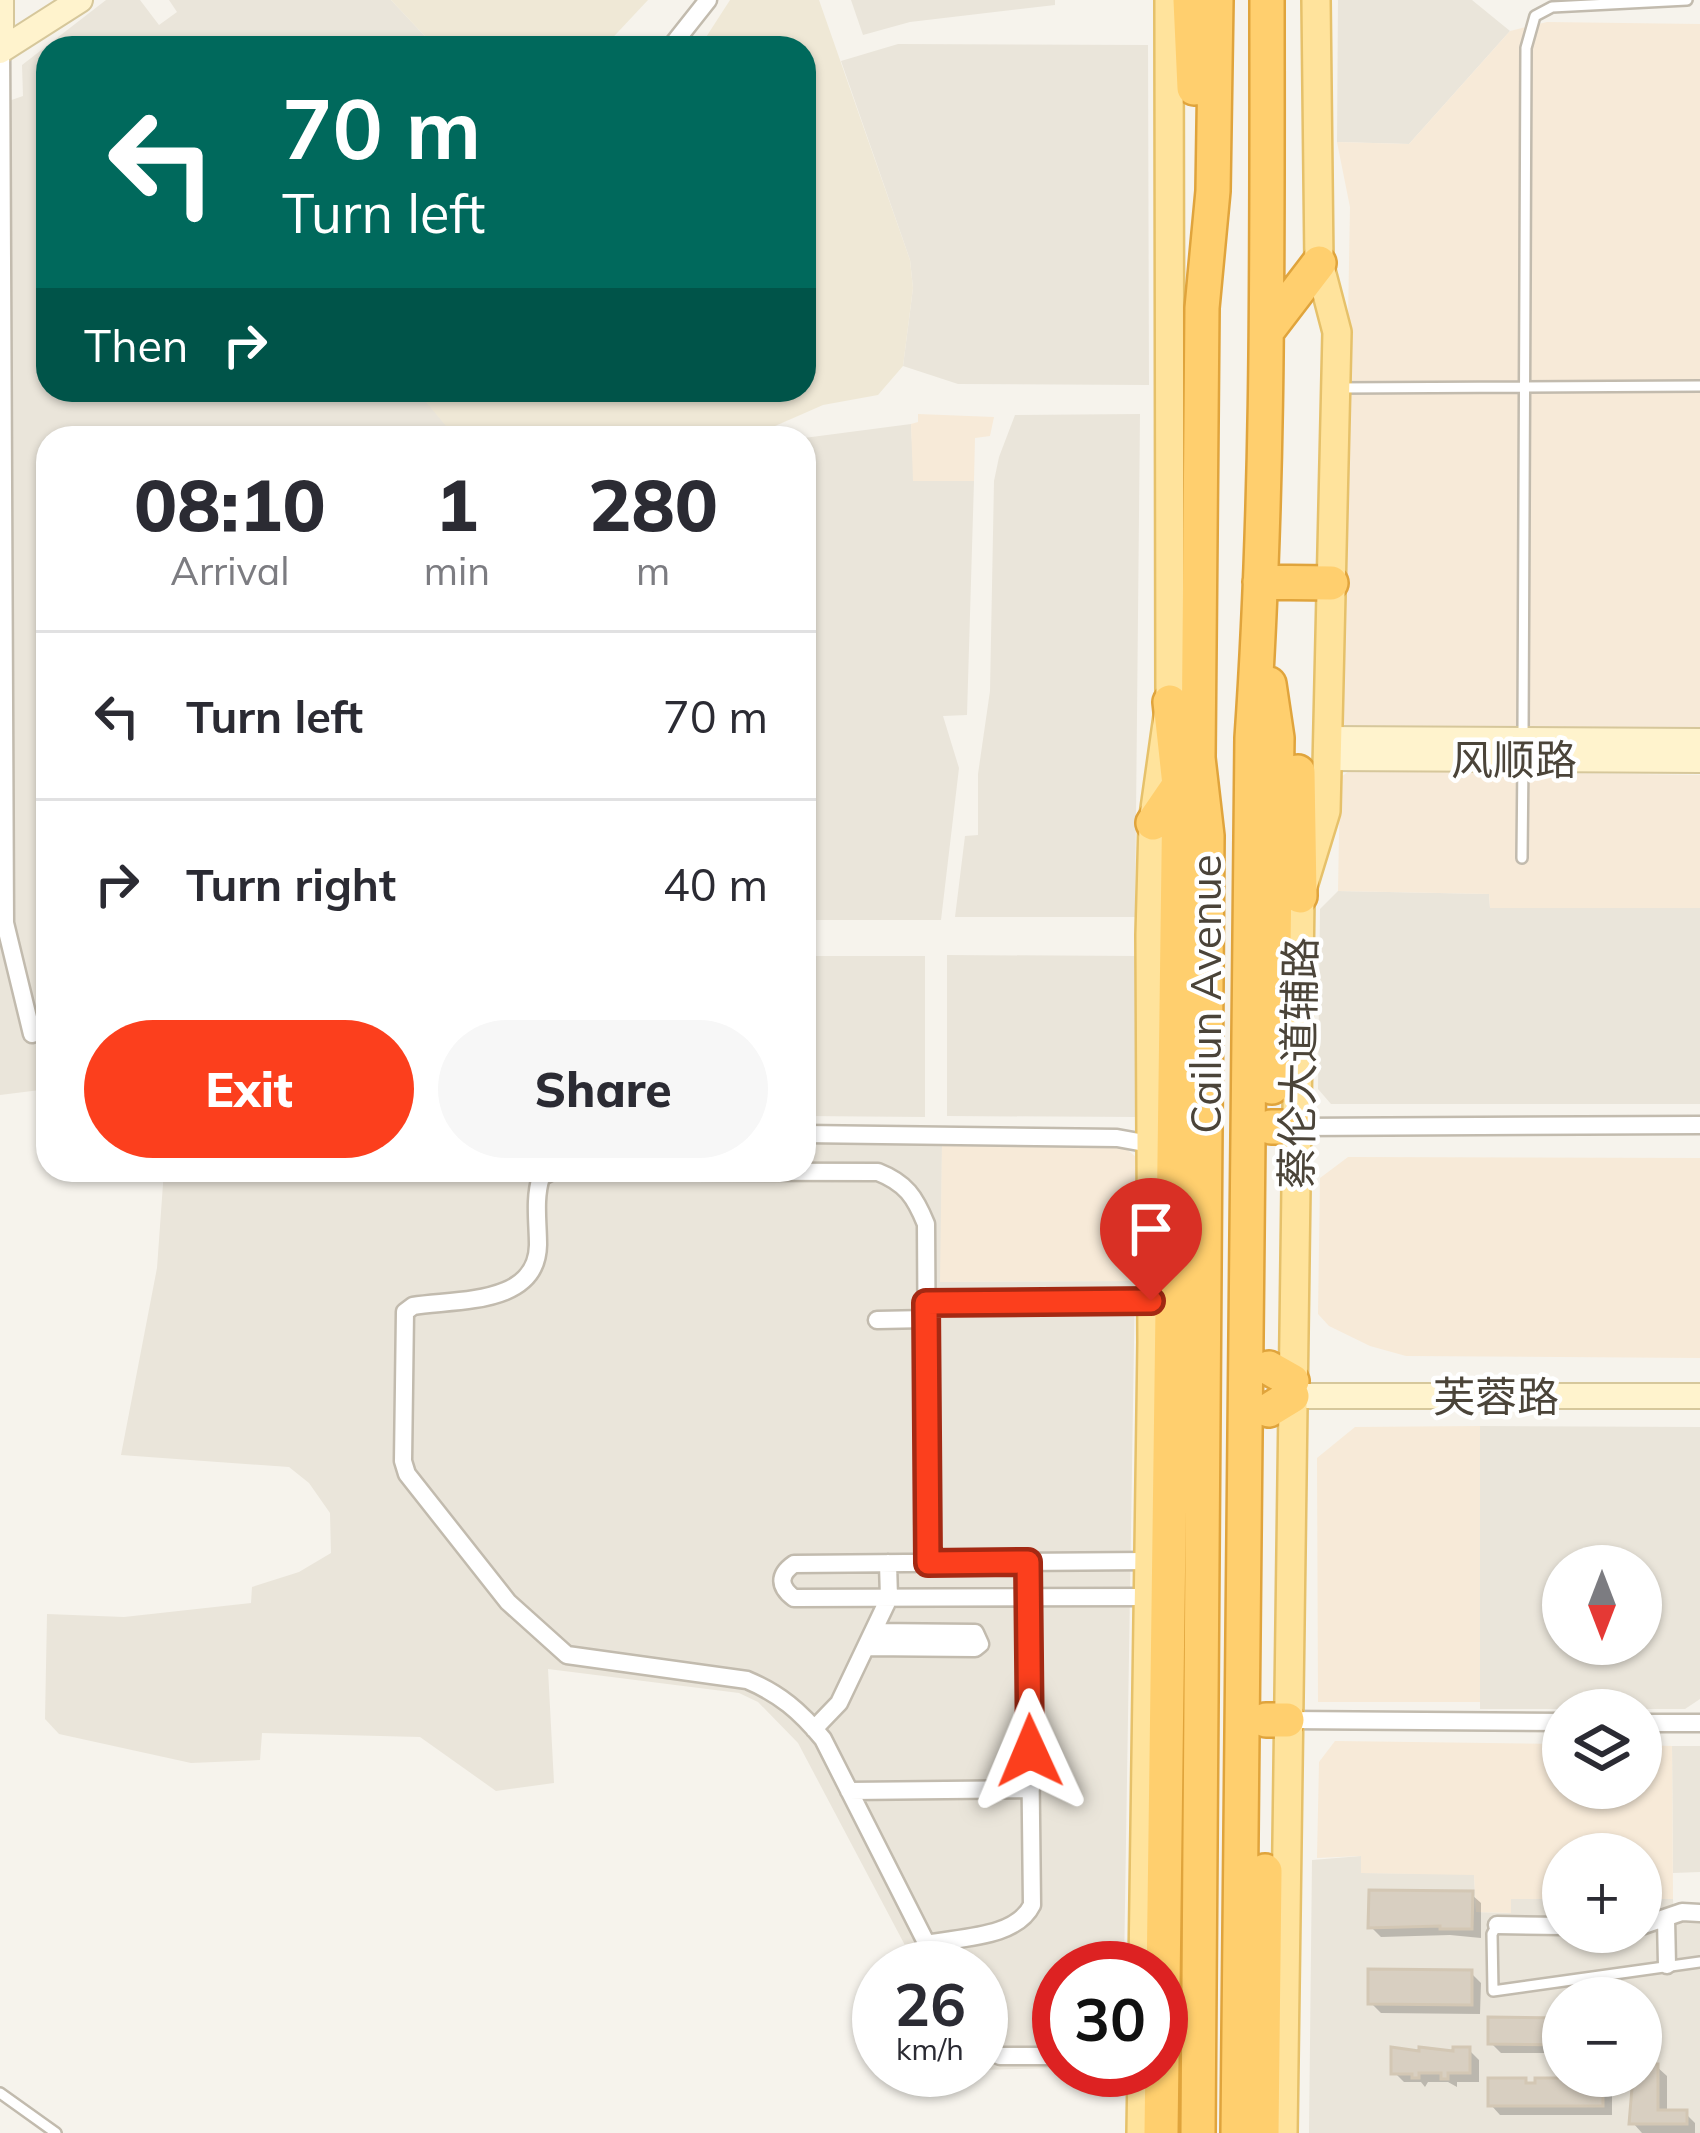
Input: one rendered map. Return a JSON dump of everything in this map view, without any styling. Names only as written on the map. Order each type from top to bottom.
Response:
[{"type":"highway","points":[[1190,0],[1202,308]]},
{"type":"highway","name":"Cailun Avenue","points":[[1198,2133],[1207,860],[1189,772],[1202,308],[1213,191],[1216,0]]},
{"type":"highway","name":"Cailun Avenue","points":[[1238,2133],[1252,738],[1267,331],[1267,0]]},
{"type":"highway","points":[[1267,331],[1283,183],[1290,0]]},
{"type":"highway","points":[[1267,331],[1319,262]]},
{"type":"highway","points":[[1259,582],[1331,583]]},
{"type":"highway","points":[[1259,627],[1298,736],[1300,896]]},
{"type":"highway","points":[[1259,627],[1277,738],[1285,1014],[1276,1720],[1262,2133]]},
{"type":"highway","points":[[1161,2133],[1168,1664],[1155,1604],[1164,934],[1189,772],[1170,702]]},
{"type":"highway","points":[[1153,823],[1189,772]]},
{"type":"main road","points":[[1164,934],[1153,823],[1170,702],[1169,0]]},
{"type":"main road","name":"蔡伦大道辅路","points":[[1285,1014],[1300,896],[1326,812],[1328,749],[1337,332],[1319,262],[1316,0]]},
{"type":"main road","points":[[1144,1941],[1155,1604],[1149,1562],[1151,1301],[1162,1144]]},
{"type":"main road","points":[[1276,1720],[1283,2133]]},
{"type":"main road","points":[[1141,2133],[1142,2097]]},
{"type":"street","points":[[2,0],[5,923],[32,1034]]},
{"type":"street","points":[[1,34],[61,0]]},
{"type":"street","points":[[1,51],[80,0]]},
{"type":"street","points":[[680,36],[708,0]]},
{"type":"street","name":"风顺路","points":[[1523,750],[1700,741]]},
{"type":"street","name":"风顺路","points":[[1328,749],[1523,750],[1700,760]]},
{"type":"street","points":[[1284,1127],[1700,1125]]},
{"type":"street","points":[[816,1134],[1117,1138],[1162,1144]]},
{"type":"street","points":[[816,1172],[878,1172],[897,1179],[915,1196],[926,1224],[928,1563]]},
{"type":"street","points":[[539,1182],[538,1250],[530,1277],[521,1286],[498,1293],[413,1306],[403,1320],[403,1461],[407,1474],[508,1603],[567,1654],[747,1680],[796,1707],[849,1791],[925,1941]]},
{"type":"street","points":[[878,1320],[927,1311],[1151,1301]]},
{"type":"street","name":"芙蓉路","points":[[1281,1389],[1700,1381]]},
{"type":"street","name":"芙蓉路","points":[[1281,1389],[1700,1396]]},
{"type":"street","points":[[937,1941],[1013,1927],[1033,1905],[1028,1562]]},
{"type":"street","points":[[1149,1562],[794,1564],[784,1570],[781,1581],[794,1598],[1028,1597],[1155,1604]]},
{"type":"street","points":[[814,1729],[839,1703],[889,1598],[888,1563]]},
{"type":"street","points":[[975,1633],[980,1644],[975,1648],[869,1639],[975,1633]]},
{"type":"street","points":[[1276,1720],[1542,1722]]},
{"type":"street","points":[[1662,1723],[1700,1724]]},
{"type":"street","points":[[849,1791],[1031,1790]]},
{"type":"street","points":[[1662,1919],[1700,1912]]},
{"type":"street","points":[[1666,1918],[1667,1965]]},
{"type":"street","points":[[1497,1925],[1542,1926]]},
{"type":"lane","points":[[1522,858],[1526,48],[1535,16],[1552,8],[1687,0]]},
{"type":"lane","points":[[1336,388],[1700,386]]},
{"type":"lane","points":[[1497,1925],[1492,1934],[1492,1991],[1700,1962]]},
{"type":"lane","points":[[0,2092],[56,2133]]},
{"type":"shaded area","points":[[106,0],[140,0],[159,25],[177,12],[169,0],[391,0],[425,36],[59,36]]},
{"type":"shaded area","points":[[391,0],[648,0],[614,36],[425,36]]},
{"type":"shaded area","points":[[730,0],[819,0],[910,260],[913,288],[903,366],[878,395],[823,405],[775,426],[446,426],[426,402],[816,402],[816,36],[707,36]]},
{"type":"shaded area","points":[[851,0],[1055,0],[1055,5],[910,22],[863,35]]},
{"type":"shaded area","points":[[1338,0],[1472,0],[1510,31],[1409,144],[1337,142]]},
{"type":"shaded area","points":[[1547,22],[1700,24],[1700,729],[1346,728],[1341,717],[1350,207],[1337,142],[1409,144],[1510,31]]},
{"type":"shaded area","points":[[898,44],[1148,45],[1149,385],[958,384],[903,366],[913,288],[910,260],[841,61]]},
{"type":"shaded area","points":[[36,54],[36,402],[428,402],[447,426],[36,426],[36,1090],[0,1095],[0,104],[23,96],[22,65]]},
{"type":"shaded area","points":[[918,414],[994,417],[990,436],[975,438],[974,481],[913,481],[911,424],[918,422]]},
{"type":"shaded area","points":[[1140,414],[1135,917],[955,917],[965,836],[978,835],[978,774],[990,691],[994,481],[999,457],[1015,415]]},
{"type":"shaded area","points":[[911,424],[914,481],[974,481],[967,715],[943,716],[959,768],[941,920],[816,920],[816,436]]},
{"type":"shaded area","points":[[1350,770],[1700,775],[1700,908],[1490,908],[1489,894],[1338,891],[1340,778]]},
{"type":"shaded area","points":[[1338,891],[1489,894],[1490,908],[1700,908],[1700,1104],[1331,1104],[1318,1089],[1320,909]]},
{"type":"shaded area","points":[[947,955],[1136,956],[1135,1117],[947,1116]]},
{"type":"shaded area","points":[[816,956],[925,956],[925,1117],[816,1116]]},
{"type":"shaded area","points":[[816,1142],[942,1144],[941,1282],[1135,1281],[1124,1941],[1032,1941],[1032,2069],[1008,2069],[1008,1941],[903,1941],[798,1743],[758,1702],[739,1693],[548,1669],[554,1783],[496,1791],[420,1737],[262,1733],[260,1760],[191,1763],[59,1734],[45,1719],[47,1614],[124,1617],[251,1603],[252,1587],[299,1572],[331,1553],[330,1513],[309,1483],[289,1467],[121,1455],[157,1268],[163,1182],[816,1182]]},
{"type":"shaded area","points":[[942,1144],[1123,1146],[1136,1157],[1135,1281],[940,1282]]},
{"type":"shaded area","points":[[1348,1157],[1700,1158],[1700,1358],[1406,1356],[1370,1346],[1329,1326],[1318,1314],[1320,1178]]},
{"type":"shaded area","points":[[1480,1426],[1700,1427],[1700,1699],[1685,1709],[1662,1709],[1662,1689],[1542,1689],[1542,1709],[1480,1709]]},
{"type":"shaded area","points":[[1480,1426],[1480,1702],[1318,1702],[1317,1458],[1355,1427]]},
{"type":"shaded area","points":[[1335,1741],[1542,1744],[1542,1809],[1662,1809],[1662,1746],[1672,1746],[1673,1899],[1662,1899],[1662,1833],[1542,1833],[1542,1899],[1511,1899],[1511,1913],[1476,1912],[1474,1875],[1361,1873],[1361,1856],[1317,1858],[1319,1762]]},
{"type":"shaded area","points":[[1672,1746],[1700,1746],[1700,1872],[1673,1873]]},
{"type":"shaded area","points":[[1361,1856],[1362,1873],[1474,1874],[1476,1912],[1510,1913],[1510,1899],[1542,1899],[1542,1953],[1662,1953],[1662,1899],[1673,1899],[1674,1917],[1700,1918],[1700,2133],[1309,2133],[1312,1860]]},
{"type":"building","points":[[1369,1890],[1473,1891],[1472,1929],[1368,1928]]},
{"type":"building","points":[[1368,1969],[1472,1970],[1472,2005],[1368,2004]]},
{"type":"building","points":[[1488,2017],[1542,2018],[1542,2045],[1488,2044]]},
{"type":"building","points":[[1391,2047],[1453,2051],[1453,2047],[1470,2047],[1470,2073],[1448,2073],[1448,2079],[1441,2079],[1441,2073],[1419,2073],[1419,2078],[1391,2074]]},
{"type":"building","points":[[1488,2078],[1526,2078],[1526,2083],[1535,2083],[1535,2078],[1542,2078],[1542,2097],[1603,2097],[1603,2106],[1488,2106]]},
{"type":"building","points":[[1631,2097],[1658,2097],[1658,2110],[1687,2110],[1687,2124],[1629,2124]]},
{"type":"route","points":[[1030,1751],[1028,1562],[928,1563],[926,1303],[1151,1301]]}]
